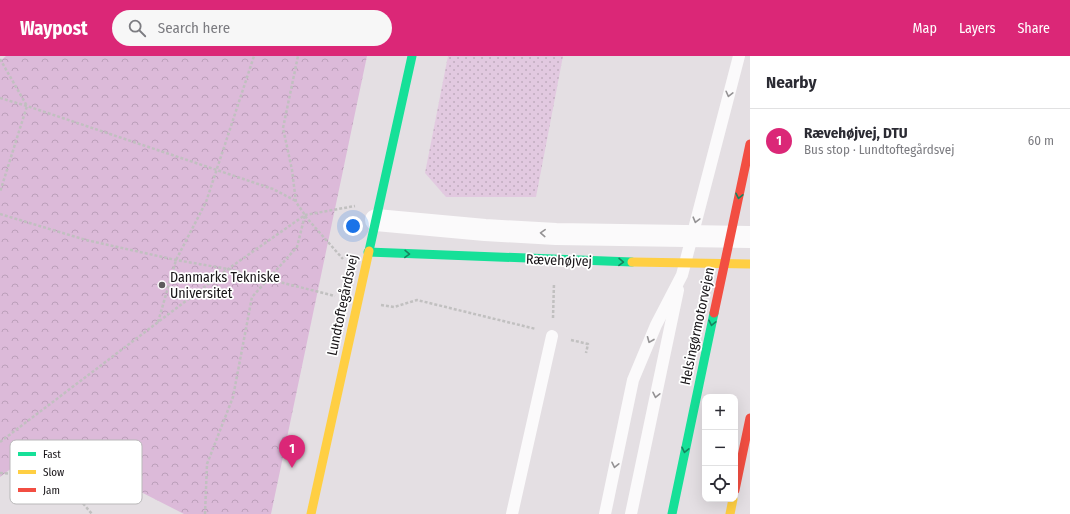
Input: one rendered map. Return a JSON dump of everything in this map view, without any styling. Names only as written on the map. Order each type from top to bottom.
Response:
[{"type":"main road","name":"Lundtoftegårdsvej","points":[[311,514],[412,56]]},
{"type":"main road","name":"Helsingørmotorvejen","points":[[672,514],[750,144]]},
{"type":"main road","name":"Rævehøjvej","points":[[368,252],[582,261],[750,264]]},
{"type":"main road","points":[[738,476],[750,418]]},
{"type":"main road","points":[[730,514],[732,502]]},
{"type":"street","name":"Rævehøjvej","points":[[376,220],[485,230],[556,234],[750,237]]},
{"type":"lane","points":[[631,514],[682,275],[739,56]]},
{"type":"lane","points":[[605,514],[633,380],[656,325],[682,275]]},
{"type":"lane","points":[[512,514],[552,336]]},
{"type":"path","points":[[158,322],[166,290],[176,260],[206,202],[254,56]]},
{"type":"path","points":[[296,202],[292,170],[283,128],[298,56]]},
{"type":"path","points":[[0,59],[27,106],[0,192]]},
{"type":"path","points":[[0,98],[273,189],[296,202],[305,215],[343,259],[368,252]]},
{"type":"path","points":[[0,442],[228,269],[305,215],[356,206],[376,220]]},
{"type":"path","points":[[0,214],[86,240],[176,260],[228,269],[358,301],[394,307],[417,300],[535,328]]},
{"type":"path","points":[[205,514],[207,464],[233,397],[252,297],[297,247],[305,215]]},
{"type":"path","points":[[554,286],[552,336],[588,344],[586,352]]},
{"type":"path","points":[[0,473],[10,474]]},
{"type":"path","points":[[83,504],[92,514]]},
{"type":"shaded area","points":[[448,56],[563,56],[536,197],[446,197],[425,173]]},
{"type":"green space","name":"Danmarks Tekniske Universitet","points":[[6,56],[367,56],[271,514],[184,514],[142,493],[142,440],[10,440],[10,469],[0,477],[0,61]]},
{"type":"traffic: fast","points":[[369,251],[412,56]]},
{"type":"traffic: fast","points":[[368,252],[632,262]]},
{"type":"traffic: fast","points":[[672,514],[714,313]]},
{"type":"traffic: slow","points":[[311,514],[369,251]]},
{"type":"traffic: slow","points":[[632,262],[750,264]]},
{"type":"traffic: slow","points":[[730,514],[732,502]]},
{"type":"traffic: jam","points":[[714,313],[750,144]]},
{"type":"traffic: jam","points":[[738,476],[750,418]]},
{"type":"place","name":"Danmarks Tekniske Universitet","points":[[162,285]]},
{"type":"place","name":"Rævehøjvej, DTU","points":[[292,468]]}]
